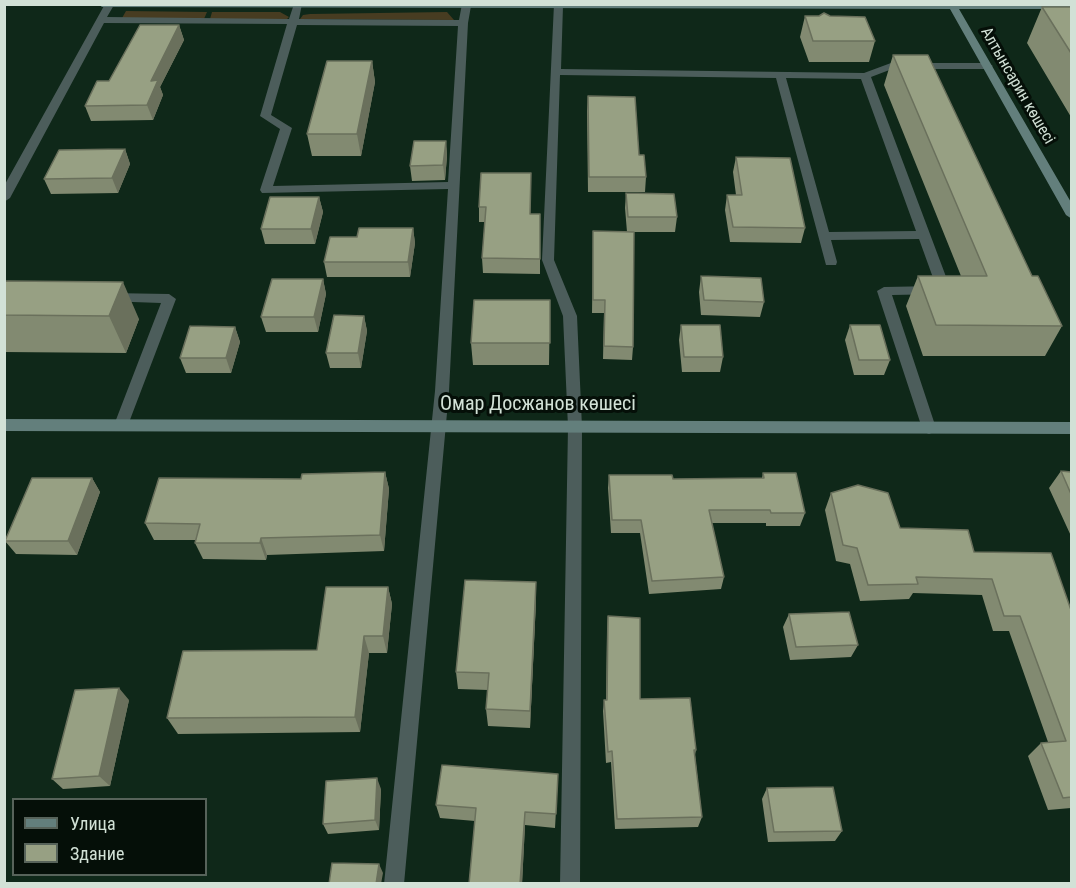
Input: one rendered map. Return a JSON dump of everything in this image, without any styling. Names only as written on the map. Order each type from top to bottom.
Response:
[{"type":"street","points":[[102,4],[1071,6]]},
{"type":"street","name":"Алтынсарин көшесі","points":[[953,6],[1071,215]]},
{"type":"street","name":"Омар Досжанов көшесі","points":[[4,425],[1071,428]]},
{"type":"lane","points":[[4,198],[110,4]]},
{"type":"lane","points":[[206,21],[213,5]]},
{"type":"lane","points":[[298,5],[265,116],[286,128],[266,190],[455,185]]},
{"type":"lane","points":[[550,5],[555,72],[548,260],[570,316],[575,426],[570,884]]},
{"type":"lane","points":[[394,884],[438,426],[455,185],[463,23],[466,6]]},
{"type":"lane","points":[[101,20],[463,23]]},
{"type":"lane","points":[[555,72],[865,76],[891,66],[987,66]]},
{"type":"lane","points":[[780,75],[831,262]]},
{"type":"lane","points":[[865,76],[944,290],[884,291],[929,428]]},
{"type":"lane","points":[[824,236],[923,235]]},
{"type":"lane","points":[[98,298],[169,299],[122,425]]},
{"type":"shaded area","points":[[126,11],[207,12],[204,19],[122,18]]},
{"type":"shaded area","points":[[212,12],[280,12],[289,17],[287,19],[210,19]]},
{"type":"shaded area","points":[[447,12],[454,20],[300,19],[303,15],[310,14]]},
{"type":"building","points":[[1042,7],[1071,7],[1071,53]]},
{"type":"building","points":[[824,13],[830,16],[865,17],[875,41],[813,41],[805,16],[819,16]]},
{"type":"building","points":[[140,25],[179,25],[151,81],[158,80],[147,105],[85,106],[97,81],[109,81]]},
{"type":"building","points":[[893,55],[928,55],[1032,276],[1038,276],[1062,326],[936,325],[918,276],[987,276]]},
{"type":"building","points":[[327,61],[372,61],[357,134],[307,134]]},
{"type":"building","points":[[588,96],[635,97],[639,155],[644,155],[646,177],[589,177]]},
{"type":"building","points":[[414,141],[446,141],[443,165],[410,166]]},
{"type":"building","points":[[125,149],[112,178],[44,179],[59,150]]},
{"type":"building","points":[[736,157],[790,158],[805,228],[733,227],[727,195],[742,195]]},
{"type":"building","points":[[481,173],[531,173],[530,214],[540,214],[540,259],[482,258],[486,207],[479,207]]},
{"type":"building","points":[[626,193],[674,194],[677,217],[628,217]]},
{"type":"building","points":[[270,197],[319,197],[311,229],[261,229]]},
{"type":"building","points":[[359,228],[413,228],[408,262],[324,262],[330,237],[357,237]]},
{"type":"building","points":[[593,231],[634,232],[633,347],[604,346],[605,300],[593,300]]},
{"type":"building","points":[[701,276],[761,278],[764,302],[704,300]]},
{"type":"building","points":[[272,279],[323,279],[314,317],[261,317]]},
{"type":"building","points":[[4,281],[123,282],[109,316],[4,315]]},
{"type":"building","points":[[474,300],[550,300],[550,343],[471,343]]},
{"type":"building","points":[[334,315],[364,316],[358,353],[326,353]]},
{"type":"building","points":[[681,325],[720,325],[723,357],[684,357]]},
{"type":"building","points":[[850,325],[880,325],[890,360],[859,360]]},
{"type":"building","points":[[190,326],[235,327],[226,358],[180,358]]},
{"type":"building","points":[[1061,471],[1071,472],[1071,494]]},
{"type":"building","points":[[385,472],[380,535],[261,538],[260,543],[195,543],[200,524],[145,523],[159,478],[301,479],[302,474]]},
{"type":"building","points":[[763,473],[796,473],[805,513],[771,513],[770,510],[709,510],[724,577],[652,581],[641,520],[612,520],[609,475],[672,475],[673,479],[764,478]]},
{"type":"building","points":[[32,478],[92,478],[68,541],[5,541]]},
{"type":"building","points":[[858,485],[888,493],[900,528],[968,530],[974,552],[1051,553],[1071,610],[1071,797],[1063,798],[1041,743],[1066,741],[1020,616],[1004,616],[992,579],[916,577],[918,584],[868,585],[857,548],[843,545],[831,493]]},
{"type":"building","points":[[465,580],[536,582],[530,711],[486,709],[489,673],[456,672]]},
{"type":"building","points":[[326,587],[388,587],[383,636],[364,636],[355,717],[167,718],[183,651],[317,650]]},
{"type":"building","points":[[849,612],[858,645],[796,647],[789,614]]},
{"type":"building","points":[[608,616],[640,618],[640,699],[690,698],[702,817],[617,819],[612,751],[608,752],[604,700],[607,700]]},
{"type":"building","points":[[119,688],[99,776],[52,779],[75,690]]},
{"type":"building","points":[[442,765],[558,774],[556,814],[525,812],[520,884],[469,884],[476,808],[436,805]]},
{"type":"building","points":[[377,778],[375,820],[323,824],[326,781]]},
{"type":"building","points":[[833,787],[842,831],[774,832],[767,788]]},
{"type":"building","points":[[332,863],[379,864],[376,884],[329,884]]}]
